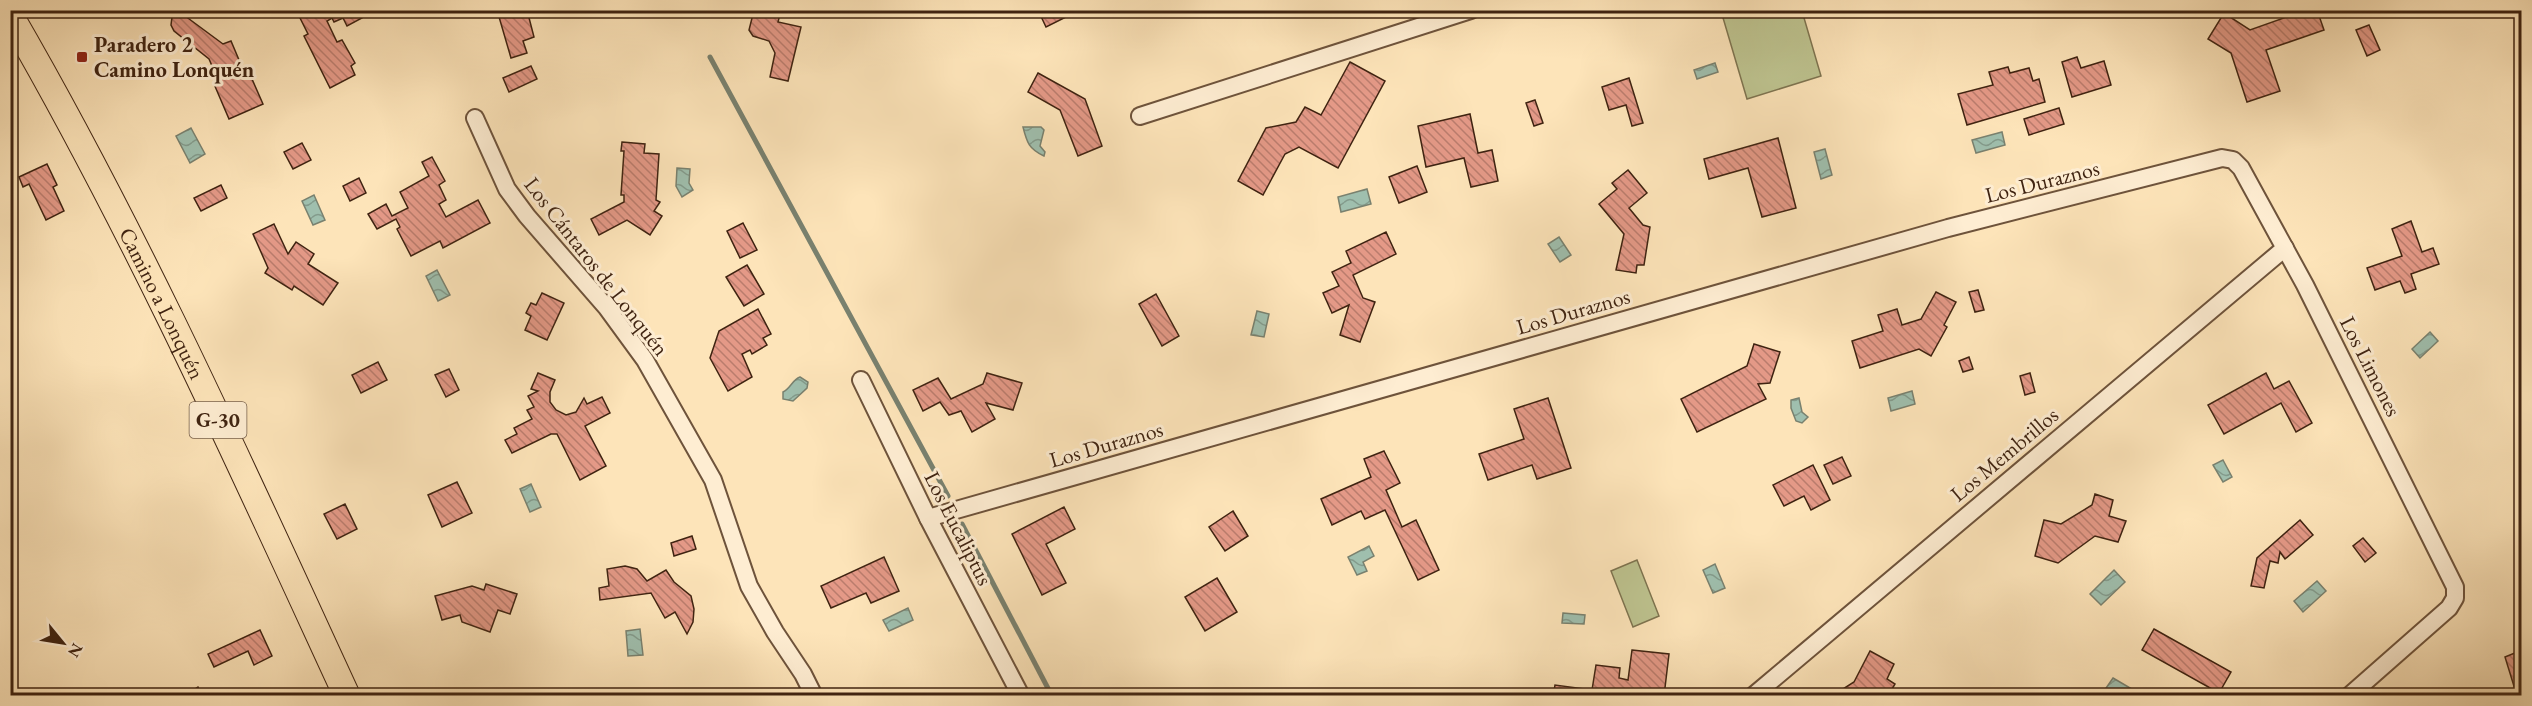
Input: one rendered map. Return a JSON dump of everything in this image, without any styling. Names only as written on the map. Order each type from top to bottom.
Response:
[{"type":"main road","name":"Camino a Lonquén","points":[[10,15],[85,147],[254,494],[347,696]]},
{"type":"street","points":[[1140,116],[1471,10]]},
{"type":"street","name":"Los Cántaros de Lonquén","points":[[475,118],[507,189],[527,216],[607,308],[645,360],[713,480],[749,585],[814,696]]},
{"type":"street","name":"Los Duraznos","points":[[928,518],[1948,228],[2222,158],[2233,160]]},
{"type":"street","name":"Los Limones","points":[[2233,160],[2241,168],[2286,248],[2454,581],[2455,598],[2449,608],[2349,696]]},
{"type":"street","name":"Los Membrillos","points":[[1754,696],[2286,248]]},
{"type":"street","name":"Los Eucaliptus","points":[[861,380],[928,518],[1021,696]]},
{"type":"green space","points":[[1721,11],[1802,11],[1821,76],[1747,99]]},
{"type":"green space","points":[[1637,560],[1659,616],[1633,627],[1611,571]]},
{"type":"water","points":[[1715,63],[1718,72],[1697,79],[1694,70]]},
{"type":"water","points":[[1023,127],[1041,127],[1044,130],[1040,146],[1045,152],[1044,156],[1029,145]]},
{"type":"water","points":[[191,128],[205,154],[190,163],[176,136]]},
{"type":"water","points":[[2002,132],[2005,145],[1976,153],[1972,140]]},
{"type":"water","points":[[1825,149],[1832,175],[1821,179],[1814,152]]},
{"type":"water","points":[[677,168],[690,169],[689,183],[693,190],[682,197],[676,186]]},
{"type":"water","points":[[1367,189],[1371,204],[1341,212],[1338,197]]},
{"type":"water","points":[[314,195],[325,220],[313,225],[302,201]]},
{"type":"water","points":[[1559,237],[1571,255],[1560,262],[1548,244]]},
{"type":"water","points":[[437,270],[450,295],[438,301],[426,276]]},
{"type":"water","points":[[1257,311],[1269,314],[1264,337],[1251,335]]},
{"type":"water","points":[[2430,332],[2438,341],[2420,358],[2412,349]]},
{"type":"water","points":[[800,377],[808,382],[807,388],[793,401],[783,399],[783,392]]},
{"type":"water","points":[[1912,391],[1915,404],[1891,411],[1888,398]]},
{"type":"water","points":[[1799,398],[1802,412],[1808,417],[1802,423],[1796,421],[1791,408],[1791,400]]},
{"type":"water","points":[[2223,460],[2232,477],[2223,482],[2213,465]]},
{"type":"water","points":[[531,484],[541,507],[530,512],[520,489]]},
{"type":"water","points":[[1369,546],[1374,556],[1363,562],[1367,571],[1357,575],[1348,557]]},
{"type":"water","points":[[1715,564],[1725,588],[1713,593],[1703,570]]},
{"type":"water","points":[[2114,570],[2125,582],[2101,605],[2090,594]]},
{"type":"water","points":[[2317,581],[2326,591],[2303,612],[2294,601]]},
{"type":"water","points":[[908,608],[913,620],[889,631],[883,620]]},
{"type":"water","points":[[1563,613],[1585,615],[1584,624],[1562,623]]},
{"type":"water","points":[[640,629],[643,655],[628,656],[626,631]]},
{"type":"water","points":[[2113,678],[2137,692],[2135,695],[2112,695],[2104,691]]},
{"type":"building","points":[[177,10],[223,44],[231,41],[242,67],[237,69],[239,74],[248,70],[263,104],[229,119],[214,84],[219,82],[209,59],[174,31],[171,25],[172,17]]},
{"type":"building","points":[[296,10],[358,10],[362,18],[347,26],[343,18],[334,22],[332,18],[327,21],[337,42],[342,40],[355,63],[351,66],[355,75],[330,88],[304,36],[308,34]]},
{"type":"building","points":[[497,10],[527,10],[534,37],[523,41],[527,53],[511,58]]},
{"type":"building","points":[[754,10],[781,10],[778,22],[801,27],[788,81],[770,77],[775,53],[769,41],[753,36],[749,30]]},
{"type":"building","points":[[1038,10],[1076,10],[1076,12],[1046,27]]},
{"type":"building","points":[[2306,10],[2317,10],[2324,30],[2266,50],[2280,91],[2247,102],[2231,53],[2208,39],[2224,13],[2250,30]]},
{"type":"building","points":[[2369,25],[2380,50],[2367,56],[2356,30]]},
{"type":"building","points":[[2077,57],[2081,68],[2104,61],[2111,85],[2072,97],[2062,62]]},
{"type":"building","points":[[1350,62],[1385,81],[1338,168],[1299,147],[1285,154],[1263,195],[1238,181],[1266,128],[1296,122],[1305,107],[1321,115]]},
{"type":"building","points":[[531,66],[537,79],[509,92],[503,78]]},
{"type":"building","points":[[2008,67],[2010,73],[2029,68],[2033,81],[2039,79],[2045,102],[1967,125],[1958,94],[1993,85],[1989,72]]},
{"type":"building","points":[[1038,73],[1085,99],[1102,146],[1078,156],[1060,110],[1028,92]]},
{"type":"building","points":[[1629,78],[1643,123],[1632,126],[1626,105],[1609,110],[1602,87]]},
{"type":"building","points":[[1535,100],[1543,123],[1534,126],[1526,103]]},
{"type":"building","points":[[2059,108],[2064,124],[2029,135],[2024,119]]},
{"type":"building","points":[[1470,114],[1478,153],[1492,150],[1498,181],[1471,187],[1464,158],[1426,167],[1418,126]]},
{"type":"building","points":[[1778,138],[1796,208],[1762,217],[1748,168],[1709,179],[1704,159]]},
{"type":"building","points":[[622,142],[645,144],[644,153],[659,154],[656,200],[660,202],[654,211],[662,216],[650,235],[627,220],[599,235],[591,219],[624,202],[624,195],[621,195],[624,151],[621,151]]},
{"type":"building","points":[[302,143],[311,160],[293,169],[284,152]]},
{"type":"building","points":[[432,157],[445,181],[439,185],[446,200],[439,204],[446,217],[478,200],[490,223],[443,248],[440,241],[411,256],[397,229],[400,227],[396,219],[377,229],[368,214],[386,204],[392,216],[408,208],[400,192],[429,176],[422,162]]},
{"type":"building","points":[[47,164],[57,185],[53,187],[64,211],[46,220],[29,184],[23,187],[19,177]]},
{"type":"building","points":[[1417,166],[1427,192],[1399,203],[1389,177]]},
{"type":"building","points":[[1628,170],[1647,193],[1629,208],[1643,225],[1650,227],[1644,265],[1637,265],[1636,273],[1616,270],[1624,234],[1599,204],[1617,189],[1612,183]]},
{"type":"building","points":[[359,178],[366,193],[350,201],[343,186]]},
{"type":"building","points":[[221,185],[227,198],[201,211],[194,198]]},
{"type":"building","points":[[2411,221],[2422,252],[2433,248],[2439,264],[2411,274],[2416,289],[2405,293],[2400,281],[2375,290],[2367,268],[2402,256],[2392,229]]},
{"type":"building","points":[[743,223],[757,250],[740,258],[727,231]]},
{"type":"building","points":[[274,224],[288,254],[296,242],[314,254],[308,264],[338,283],[323,305],[294,286],[292,290],[265,273],[268,268],[253,234]]},
{"type":"building","points":[[1386,232],[1396,254],[1353,275],[1363,298],[1375,302],[1360,342],[1340,335],[1349,305],[1332,313],[1323,293],[1339,286],[1332,272],[1351,263],[1346,251]]},
{"type":"building","points":[[747,265],[764,294],[744,306],[726,277]]},
{"type":"building","points":[[1978,290],[1984,310],[1975,312],[1969,292]]},
{"type":"building","points":[[1936,292],[1956,302],[1944,325],[1947,327],[1931,356],[1919,349],[1860,368],[1852,341],[1883,331],[1878,315],[1897,309],[1902,325],[1921,319]]},
{"type":"building","points":[[542,293],[564,303],[547,340],[525,330],[531,316],[526,313],[531,303],[536,305]]},
{"type":"building","points":[[1156,294],[1179,336],[1162,346],[1139,304]]},
{"type":"building","points":[[758,309],[771,334],[763,338],[767,345],[752,354],[750,350],[742,354],[752,377],[728,391],[710,358],[719,331]]},
{"type":"building","points":[[1754,344],[1780,352],[1770,383],[1758,384],[1766,399],[1697,432],[1681,399],[1747,366]]},
{"type":"building","points":[[1969,357],[1973,369],[1963,372],[1959,361]]},
{"type":"building","points":[[378,362],[387,380],[361,393],[352,375]]},
{"type":"building","points":[[449,369],[459,390],[446,397],[435,375]]},
{"type":"building","points":[[538,373],[555,380],[550,392],[550,402],[556,410],[566,415],[576,412],[584,398],[587,404],[602,397],[610,413],[585,426],[606,466],[580,480],[557,434],[551,434],[512,453],[505,440],[517,434],[514,428],[532,419],[527,410],[534,407],[528,396],[538,391],[531,389]]},
{"type":"building","points":[[987,373],[1022,383],[1013,410],[986,403],[995,419],[972,432],[961,411],[949,415],[940,402],[923,411],[913,390],[938,378],[951,399],[983,384]]},
{"type":"building","points":[[2030,373],[2035,392],[2025,395],[2020,376]]},
{"type":"building","points":[[2266,373],[2274,389],[2289,381],[2312,423],[2296,432],[2281,403],[2224,434],[2208,405]]},
{"type":"building","points":[[1548,398],[1571,468],[1537,479],[1532,465],[1488,480],[1479,454],[1524,439],[1514,409]]},
{"type":"building","points":[[1384,451],[1400,483],[1386,490],[1402,527],[1416,520],[1439,570],[1418,580],[1385,510],[1365,519],[1361,511],[1332,525],[1321,499],[1371,477],[1364,459]]},
{"type":"building","points":[[1842,457],[1851,476],[1833,484],[1824,465]]},
{"type":"building","points":[[1813,465],[1830,500],[1811,510],[1804,496],[1784,506],[1773,485]]},
{"type":"building","points":[[457,482],[472,513],[442,527],[428,495]]},
{"type":"building","points":[[2095,494],[2113,500],[2109,516],[2126,521],[2118,542],[2095,536],[2058,563],[2035,556],[2044,520],[2061,524],[2092,505]]},
{"type":"building","points":[[345,504],[357,529],[337,539],[324,514]]},
{"type":"building","points":[[1064,507],[1075,529],[1046,544],[1066,583],[1042,595],[1012,534]]},
{"type":"building","points":[[1233,511],[1248,536],[1225,551],[1209,527]]},
{"type":"building","points":[[2300,520],[2313,535],[2285,559],[2280,552],[2278,563],[2270,561],[2264,588],[2251,586],[2257,558]]},
{"type":"building","points":[[692,536],[696,549],[674,556],[671,543]]},
{"type":"building","points":[[2363,538],[2376,553],[2365,562],[2353,546]]},
{"type":"building","points":[[884,557],[899,591],[871,603],[866,593],[831,608],[821,586]]},
{"type":"building","points":[[625,566],[637,569],[647,581],[666,570],[674,582],[691,596],[694,609],[693,622],[687,634],[675,612],[665,618],[651,593],[600,600],[599,588],[609,586],[607,569]]},
{"type":"building","points":[[1217,578],[1237,612],[1205,631],[1185,597]]},
{"type":"building","points":[[486,584],[517,594],[510,614],[498,610],[490,632],[462,622],[460,615],[442,620],[435,596],[472,586],[484,590]]},
{"type":"building","points":[[2154,629],[2231,672],[2219,693],[2142,650]]},
{"type":"building","points":[[260,630],[272,656],[254,665],[248,651],[214,667],[208,654]]},
{"type":"building","points":[[1632,650],[1669,654],[1664,696],[1553,696],[1555,685],[1592,690],[1596,665],[1620,668],[1619,678],[1628,680]]},
{"type":"building","points":[[2522,650],[2522,696],[2517,696],[2505,657]]},
{"type":"building","points":[[1870,651],[1894,664],[1887,679],[1895,684],[1888,696],[1832,696],[1854,682]]},
{"type":"building","points":[[198,687],[203,696],[184,696]]},
{"type":"waterway","points":[[710,57],[948,496]]},
{"type":"waterway","points":[[962,524],[1052,696]]},
{"type":"place","name":"Paradero 2 Camino Lonquén","points":[[82,57]]}]
